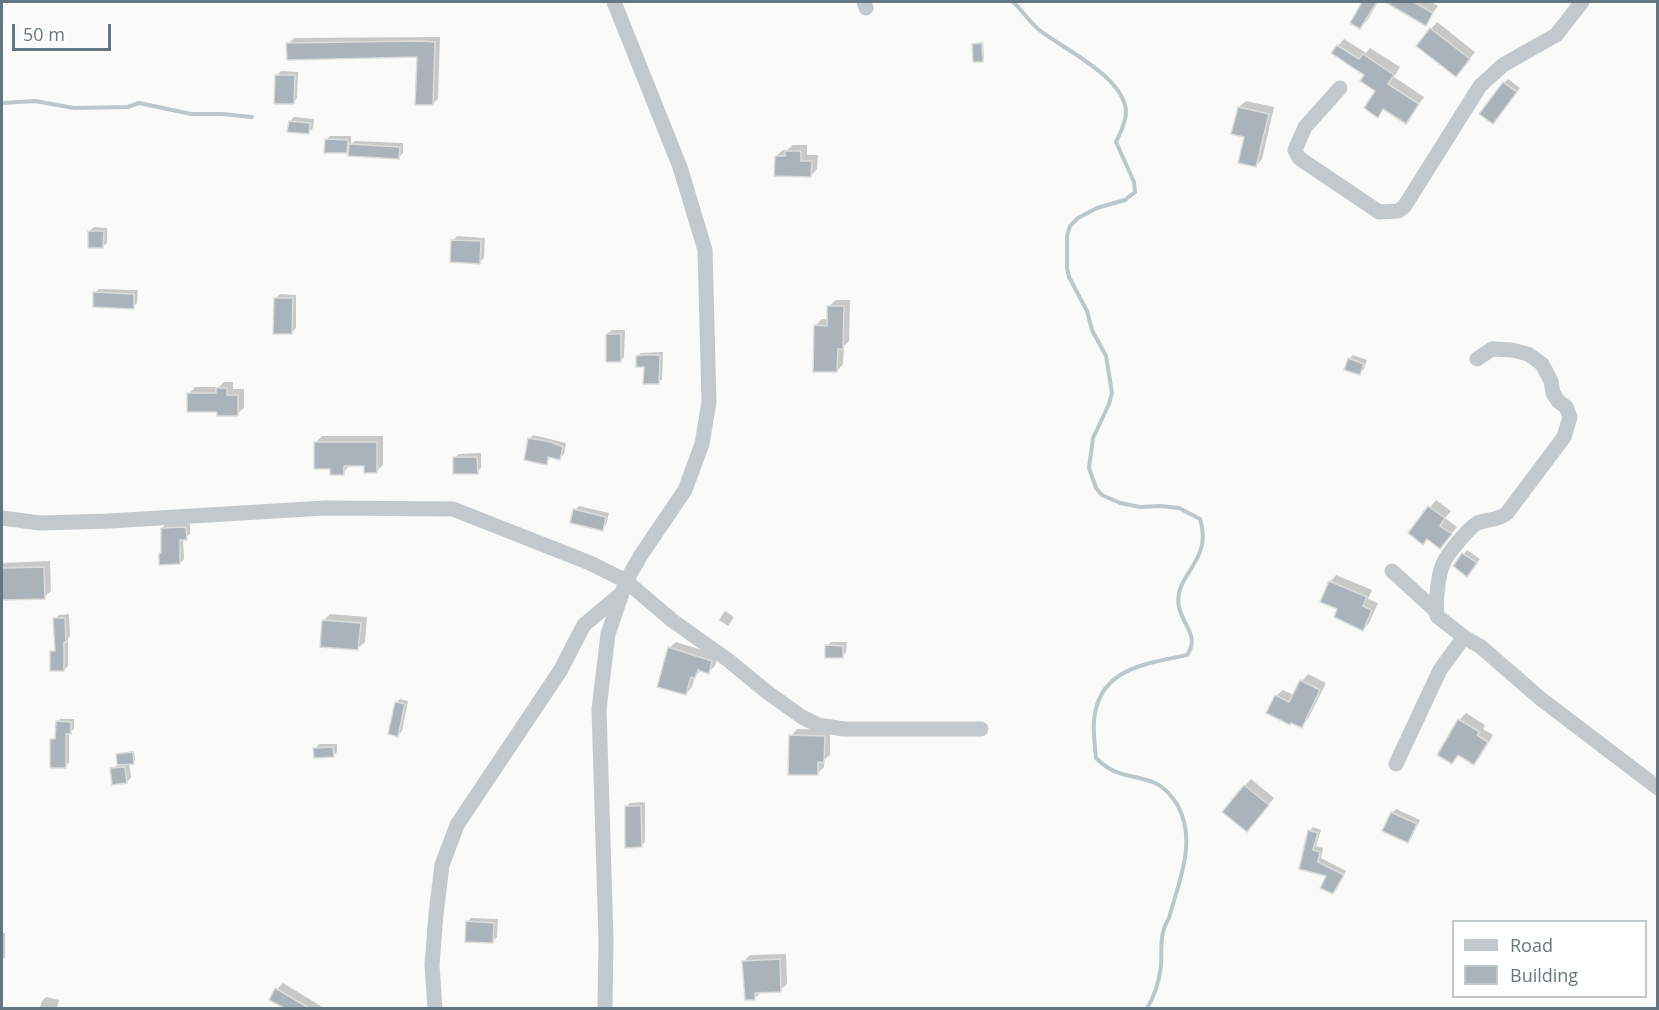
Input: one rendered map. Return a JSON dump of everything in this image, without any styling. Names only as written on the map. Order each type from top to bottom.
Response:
[{"type":"street","points":[[605,1008],[606,940],[599,709],[608,634],[625,586],[641,555],[685,490],[702,444],[709,402],[705,250],[680,167],[614,2]]},
{"type":"street","points":[[1340,88],[1305,127],[1295,150],[1299,158],[1379,212],[1398,211],[1404,207],[1480,86],[1503,65],[1556,35],[1582,2]]},
{"type":"street","points":[[1436,611],[1441,571],[1446,557],[1474,526],[1485,521],[1500,519],[1506,513],[1564,437],[1569,426],[1570,417],[1566,407],[1558,402],[1542,364],[1528,354],[1512,350],[1492,349],[1477,358]]},
{"type":"street","points":[[2,518],[40,523],[325,508],[453,509],[590,563],[728,660],[802,717],[818,725],[844,729],[981,729]]},
{"type":"street","points":[[1392,571],[1436,611],[1440,620],[1481,647],[1541,699],[1658,788]]},
{"type":"street","points":[[435,1008],[432,965],[436,914],[442,865],[457,825],[560,671],[585,625],[625,586]]},
{"type":"street","points":[[1396,764],[1440,670],[1464,637]]},
{"type":"building","points":[[1362,2],[1377,2],[1360,29],[1350,23]]},
{"type":"building","points":[[1385,2],[1414,2],[1433,13],[1426,26]]},
{"type":"building","points":[[1430,28],[1470,59],[1456,77],[1416,46]]},
{"type":"building","points":[[435,42],[433,105],[415,105],[417,57],[287,60],[286,43]]},
{"type":"building","points":[[982,43],[983,62],[973,62],[972,44]]},
{"type":"building","points":[[1337,45],[1359,59],[1363,54],[1394,75],[1388,84],[1419,104],[1406,124],[1383,109],[1378,118],[1364,108],[1375,91],[1360,81],[1364,75],[1331,53]]},
{"type":"building","points":[[275,75],[295,75],[294,104],[274,104]]},
{"type":"building","points":[[1503,82],[1517,92],[1493,124],[1479,114]]},
{"type":"building","points":[[1238,107],[1269,114],[1256,167],[1238,163],[1244,137],[1231,134]]},
{"type":"building","points":[[289,121],[310,123],[309,134],[287,132]]},
{"type":"building","points":[[325,139],[348,140],[347,153],[324,153]]},
{"type":"building","points":[[349,144],[400,147],[399,159],[348,156]]},
{"type":"building","points":[[785,151],[801,151],[801,161],[812,161],[811,177],[774,176],[775,156],[785,156]]},
{"type":"building","points":[[88,231],[104,231],[103,248],[88,248]]},
{"type":"building","points":[[451,240],[481,241],[480,264],[450,262]]},
{"type":"building","points":[[93,292],[134,294],[134,309],[93,307]]},
{"type":"building","points":[[274,298],[293,298],[292,334],[273,334]]},
{"type":"building","points":[[827,306],[844,306],[843,349],[838,349],[837,372],[813,372],[814,325],[827,326]]},
{"type":"building","points":[[606,334],[621,334],[621,362],[606,362]]},
{"type":"building","points":[[660,355],[659,384],[643,384],[644,367],[636,367],[636,356]]},
{"type":"building","points":[[1348,358],[1364,364],[1360,375],[1344,370]]},
{"type":"building","points":[[216,388],[227,388],[227,395],[238,395],[238,416],[217,416],[217,412],[187,412],[187,393],[216,393]]},
{"type":"building","points":[[528,438],[551,442],[563,447],[560,460],[548,457],[547,465],[524,460]]},
{"type":"building","points":[[314,442],[377,442],[377,473],[364,473],[364,466],[344,466],[344,475],[330,475],[330,469],[314,469]]},
{"type":"building","points":[[453,457],[477,457],[478,474],[453,474]]},
{"type":"building","points":[[1428,506],[1445,518],[1440,526],[1452,534],[1440,549],[1427,539],[1423,545],[1408,533]]},
{"type":"building","points":[[573,509],[606,517],[603,531],[570,523]]},
{"type":"building","points":[[186,527],[187,540],[180,540],[180,564],[159,565],[161,528]]},
{"type":"building","points":[[1462,553],[1477,563],[1467,577],[1453,566]]},
{"type":"building","points":[[44,567],[45,599],[2,600],[2,568]]},
{"type":"building","points":[[1329,581],[1367,597],[1363,606],[1372,610],[1363,631],[1334,617],[1337,609],[1320,602]]},
{"type":"building","points":[[53,618],[65,618],[64,671],[50,671],[50,651],[55,651]]},
{"type":"building","points":[[322,620],[361,623],[358,650],[320,647]]},
{"type":"building","points":[[825,645],[843,646],[843,658],[825,658]]},
{"type":"building","points":[[668,647],[712,661],[709,674],[698,670],[695,678],[691,677],[686,695],[657,687]]},
{"type":"building","points":[[1300,680],[1320,690],[1302,728],[1291,723],[1290,725],[1266,713],[1275,695],[1289,702]]},
{"type":"building","points":[[395,702],[405,704],[398,737],[388,734]]},
{"type":"building","points":[[1458,719],[1480,732],[1477,735],[1488,742],[1474,765],[1458,755],[1452,764],[1437,755]]},
{"type":"building","points":[[56,721],[71,722],[71,734],[66,734],[66,768],[50,768],[50,739],[55,739]]},
{"type":"building","points":[[789,735],[825,736],[824,763],[818,762],[818,775],[788,775]]},
{"type":"building","points":[[333,747],[334,757],[314,758],[313,748]]},
{"type":"building","points":[[133,752],[134,764],[117,765],[116,754]]},
{"type":"building","points":[[125,767],[127,783],[112,785],[110,768]]},
{"type":"building","points":[[1244,785],[1269,805],[1247,832],[1222,812]]},
{"type":"building","points":[[625,806],[641,806],[642,847],[625,848]]},
{"type":"building","points":[[1391,812],[1417,824],[1408,843],[1382,831]]},
{"type":"building","points":[[1308,830],[1318,833],[1313,850],[1320,852],[1318,862],[1344,875],[1333,894],[1320,888],[1326,876],[1299,869]]},
{"type":"building","points":[[466,921],[494,923],[493,943],[465,942]]},
{"type":"building","points":[[780,959],[781,992],[755,993],[755,1000],[745,1000],[742,961]]},
{"type":"building","points":[[275,988],[309,1008],[284,1008],[269,1000]]},
{"type":"waterway","points":[[1013,2],[1038,29],[1104,76],[1123,99],[1126,112],[1124,124],[1116,142],[1134,182],[1135,192],[1125,200],[1097,208],[1078,218],[1070,226],[1067,236],[1069,277],[1087,311],[1092,330],[1106,356],[1112,393],[1093,438],[1089,468],[1096,488],[1102,495],[1120,503],[1140,507],[1179,508],[1200,519],[1203,534],[1198,557],[1181,586],[1178,596],[1181,614],[1192,642],[1187,655],[1141,666],[1114,679],[1104,690],[1097,703],[1094,721],[1096,758],[1118,773],[1146,780],[1162,787],[1178,806],[1186,833],[1181,876],[1162,936],[1158,983],[1147,1008]]},
{"type":"waterway","points":[[2,103],[35,101],[74,108],[128,107],[139,103],[191,114],[252,117]]}]
